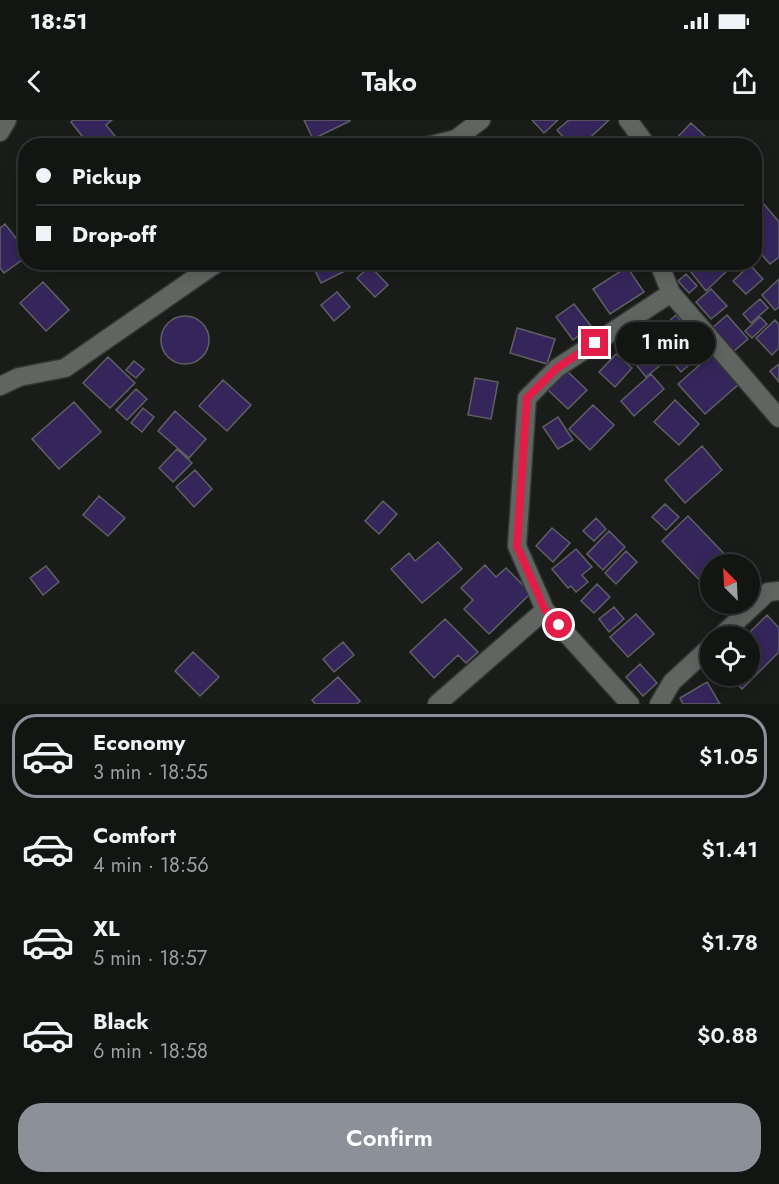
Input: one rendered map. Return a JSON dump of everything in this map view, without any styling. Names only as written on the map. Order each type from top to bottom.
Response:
[{"type":"street","points":[[0,132],[7,120]]},
{"type":"street","points":[[457,138],[481,120]]},
{"type":"street","points":[[628,120],[641,138]]},
{"type":"street","points":[[0,386],[19,377],[65,368],[206,270]]},
{"type":"street","points":[[662,270],[671,293],[779,418]]},
{"type":"street","points":[[630,704],[545,610],[517,546],[527,398],[557,368],[671,293]]},
{"type":"street","points":[[732,626],[768,592],[779,591]]},
{"type":"street","points":[[437,704],[545,610]]},
{"type":"street","points":[[659,704],[672,682],[700,656]]},
{"type":"building","points":[[73,120],[112,120],[106,125],[117,138],[84,138],[71,122]]},
{"type":"building","points":[[304,120],[350,120],[315,138],[313,138]]},
{"type":"building","points":[[532,120],[558,120],[544,133]]},
{"type":"building","points":[[569,120],[609,120],[590,138],[564,138],[557,130]]},
{"type":"building","points":[[691,123],[707,138],[677,138]]},
{"type":"building","points":[[762,204],[779,222],[779,257],[770,264],[762,255]]},
{"type":"building","points":[[5,224],[18,241],[18,263],[4,273],[0,268],[0,228]]},
{"type":"building","points":[[315,270],[347,270],[321,283]]},
{"type":"building","points":[[366,270],[374,270],[388,285],[375,297],[357,278]]},
{"type":"building","points":[[622,270],[629,270],[644,292],[610,314],[593,289]]},
{"type":"building","points":[[689,270],[728,270],[706,291]]},
{"type":"building","points":[[745,270],[755,270],[763,279],[746,294],[733,281]]},
{"type":"building","points":[[686,274],[697,286],[689,293],[678,281]]},
{"type":"building","points":[[779,279],[779,307],[775,310],[762,295]]},
{"type":"building","points":[[43,282],[69,310],[46,331],[20,303]]},
{"type":"building","points":[[711,289],[727,306],[711,319],[696,302]]},
{"type":"building","points":[[337,292],[350,307],[334,321],[321,305]]},
{"type":"building","points":[[760,299],[768,308],[751,323],[743,314]]},
{"type":"building","points":[[574,304],[591,326],[573,340],[556,317]]},
{"type":"building","points":[[676,315],[706,350],[681,372],[651,337]]},
{"type":"building","points":[[727,315],[748,339],[733,352],[712,328]]},
{"type":"building","points":[[185,316],[202,323],[209,340],[202,357],[185,364],[168,357],[161,340],[168,323]]},
{"type":"building","points":[[760,317],[767,324],[752,338],[745,331]]},
{"type":"building","points":[[775,320],[779,325],[779,348],[772,355],[756,338]]},
{"type":"building","points":[[517,328],[555,339],[547,364],[510,353]]},
{"type":"building","points":[[655,343],[668,359],[646,377],[633,361]]},
{"type":"building","points":[[616,354],[632,368],[615,387],[599,372]]},
{"type":"building","points":[[712,354],[739,384],[705,414],[678,384]]},
{"type":"building","points":[[108,357],[135,383],[110,408],[83,383]]},
{"type":"building","points":[[134,361],[144,369],[136,378],[126,370]]},
{"type":"building","points":[[779,364],[779,382],[770,371]]},
{"type":"building","points":[[567,371],[587,390],[568,409],[548,390]]},
{"type":"building","points":[[651,374],[664,389],[634,416],[621,401]]},
{"type":"building","points":[[475,378],[498,382],[491,419],[468,415]]},
{"type":"building","points":[[223,380],[251,405],[227,431],[199,406]]},
{"type":"building","points":[[136,389],[147,399],[127,420],[116,410]]},
{"type":"building","points":[[675,400],[699,424],[679,445],[654,422]]},
{"type":"building","points":[[74,402],[101,432],[59,469],[32,439]]},
{"type":"building","points":[[593,405],[614,425],[590,450],[569,429]]},
{"type":"building","points":[[143,408],[154,417],[142,432],[131,423]]},
{"type":"building","points":[[175,411],[206,439],[189,458],[158,431]]},
{"type":"building","points":[[558,417],[573,440],[558,449],[543,427]]},
{"type":"building","points":[[702,446],[722,470],[685,503],[665,480]]},
{"type":"building","points":[[177,449],[192,463],[173,482],[159,468]]},
{"type":"building","points":[[195,470],[212,489],[194,507],[176,487]]},
{"type":"building","points":[[99,496],[125,518],[108,536],[83,515]]},
{"type":"building","points":[[383,501],[397,514],[379,534],[365,521]]},
{"type":"building","points":[[665,504],[679,517],[666,530],[652,517]]},
{"type":"building","points":[[688,516],[724,554],[700,554],[700,581],[662,541]]},
{"type":"building","points":[[596,518],[606,529],[594,541],[583,531]]},
{"type":"building","points":[[552,528],[570,543],[553,562],[536,546]]},
{"type":"building","points":[[609,531],[625,547],[603,570],[587,554]]},
{"type":"building","points":[[438,542],[462,569],[422,603],[391,569],[409,553],[415,561]]},
{"type":"building","points":[[576,549],[592,567],[582,575],[588,582],[576,592],[571,586],[568,588],[552,569]]},
{"type":"building","points":[[626,551],[637,562],[616,584],[605,573]]},
{"type":"building","points":[[485,565],[496,577],[506,568],[531,593],[489,634],[464,609],[473,600],[461,588]]},
{"type":"building","points":[[46,566],[59,582],[43,595],[30,578]]},
{"type":"building","points":[[597,584],[610,597],[594,613],[581,601]]},
{"type":"building","points":[[614,607],[624,619],[609,632],[599,619]]},
{"type":"building","points":[[636,614],[654,634],[628,657],[610,637]]},
{"type":"building","points":[[767,615],[779,628],[779,652],[760,671],[760,626],[756,626]]},
{"type":"building","points":[[445,619],[478,652],[466,663],[458,655],[434,678],[410,652]]},
{"type":"building","points":[[343,642],[354,655],[334,672],[323,659]]},
{"type":"building","points":[[193,652],[219,677],[200,696],[175,671]]},
{"type":"building","points":[[640,664],[657,683],[643,696],[626,677]]},
{"type":"building","points":[[338,677],[360,701],[357,704],[315,704],[312,700]]},
{"type":"building","points":[[700,686],[709,686],[720,704],[683,704],[680,698]]},
{"type":"route","points":[[559,625],[545,610],[517,546],[527,398],[557,368],[595,343]]}]
